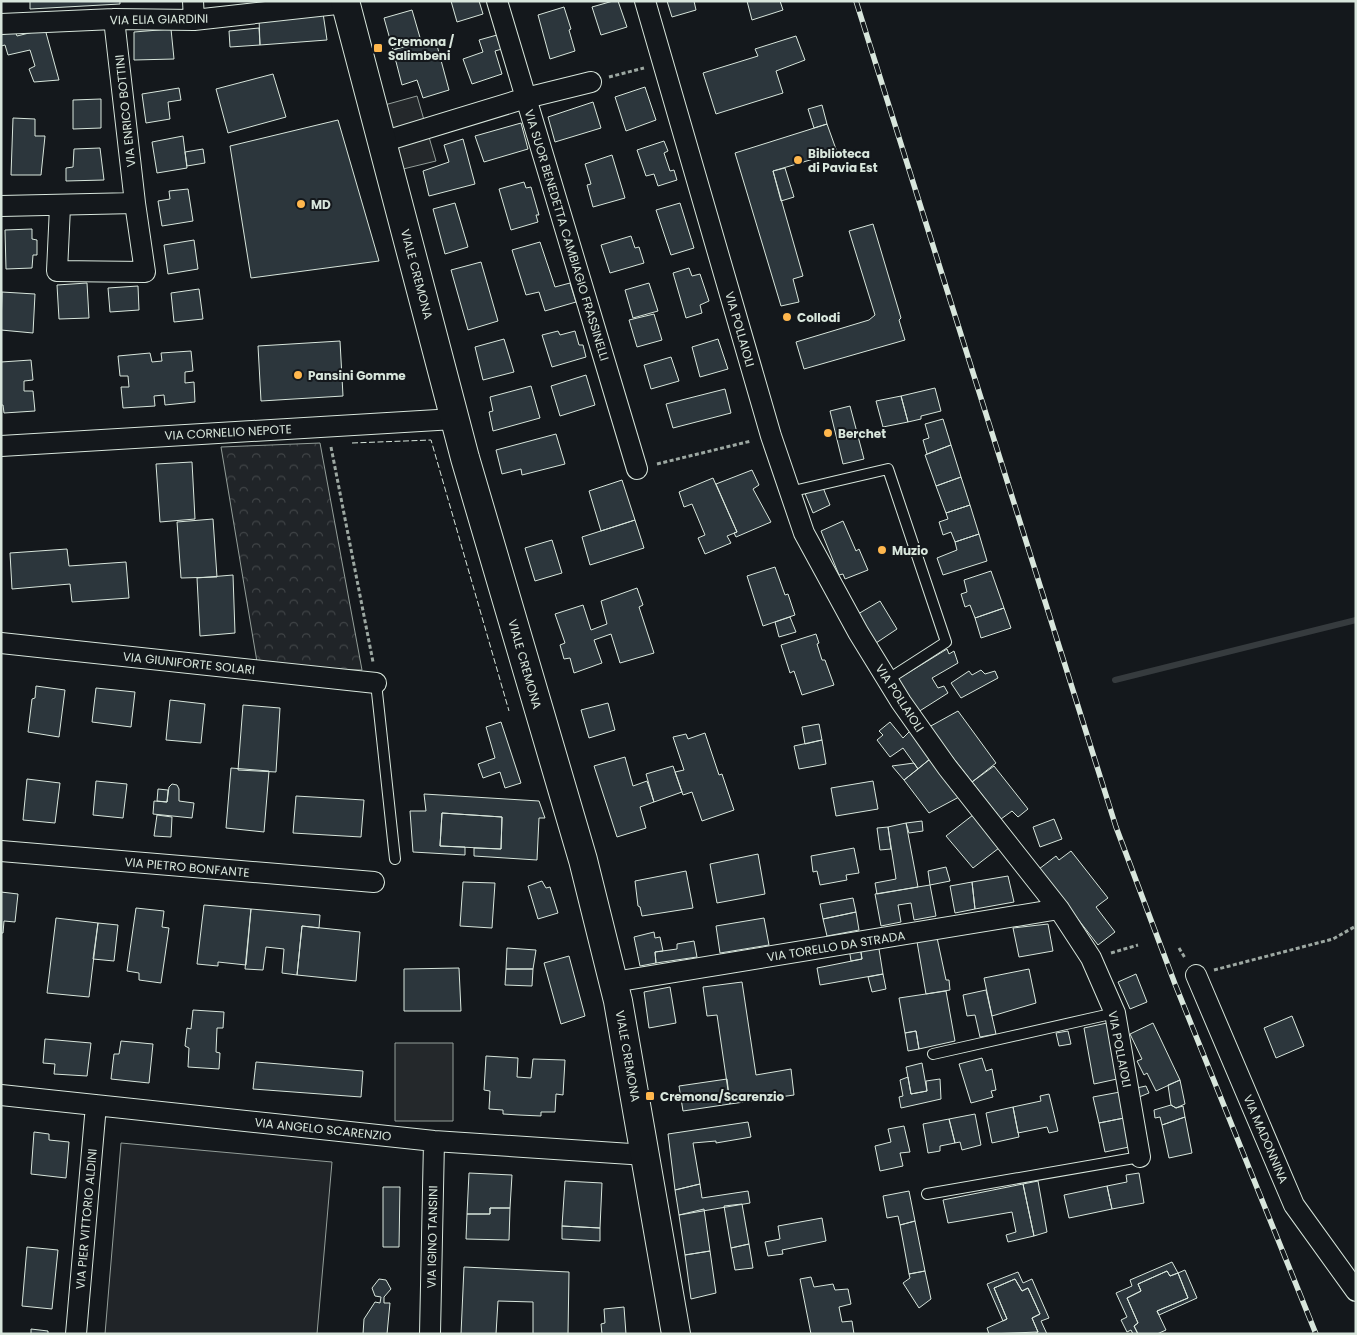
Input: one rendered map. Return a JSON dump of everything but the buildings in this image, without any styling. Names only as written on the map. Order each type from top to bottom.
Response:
[{"type":"main road","name":"VIALE CREMONA","points":[[346,2],[454,419],[583,860],[614,982],[676,1334]]},
{"type":"street","name":"VIA SUOR BENEDETTA CAMBIAGIO FRASSINELLI","points":[[498,1],[637,469]]},
{"type":"street","name":"VIA POLLAIOLI","points":[[645,1],[771,436],[804,533],[858,632],[888,680],[947,767],[1059,909],[1091,958],[1115,1013],[1140,1157]]},
{"type":"street","name":"VIA ELIA GIARDINI","points":[[1,24],[114,20],[194,11],[346,2]]},
{"type":"street","name":"VIA ENRICO BOTTINI","points":[[60,207],[57,271],[145,272],[135,203],[114,20]]},
{"type":"street","points":[[382,142],[526,98],[591,82]]},
{"type":"street","points":[[1,206],[60,207],[135,203]]},
{"type":"street","name":"VIA CORNELIO NEPOTE","points":[[1,446],[454,419]]},
{"type":"street","name":"VIA GIUNIFORTE SOLARI","points":[[1,643],[376,682]]},
{"type":"street","name":"VIA PIETRO BONFANTE","points":[[1,851],[374,882]]},
{"type":"street","name":"VIA TORELLO DA STRADA","points":[[614,982],[1059,909]]},
{"type":"street","name":"VIA MADONNINA","points":[[1196,975],[1294,1205],[1356,1291]]},
{"type":"street","name":"VIA ANGELO SCARENZIO","points":[[1,1095],[434,1141],[646,1156]]},
{"type":"street","name":"VIA PIER VITTORIO ALDINI","points":[[76,1334],[96,1105]]},
{"type":"street","name":"VIA IGINO TANSINI","points":[[430,1334],[434,1141]]},
{"type":"lane","points":[[789,492],[888,469],[946,642],[888,680]]},
{"type":"lane","points":[[376,682],[395,859]]},
{"type":"lane","points":[[934,1054],[1115,1013]]},
{"type":"lane","name":"VIA POLLAIOLI","points":[[927,1194],[1140,1157]]},
{"type":"path","points":[[591,82],[664,63]]},
{"type":"path","points":[[328,426],[376,682]]},
{"type":"path","points":[[637,469],[771,436]]},
{"type":"path","points":[[1196,975],[1333,939],[1356,926]]},
{"type":"path","points":[[1091,958],[1138,945]]},
{"type":"green space","points":[[320,443],[362,670],[258,668],[221,447]]},
{"type":"green space","points":[[121,1143],[332,1162],[317,1334],[105,1334]]},
{"type":"shaded area","points":[[417,96],[436,161],[399,170],[381,106]]},
{"type":"shaded area","points":[[395,1043],[453,1043],[453,1121],[395,1121]]},
{"type":"waterway","points":[[1115,680],[1356,620]]},
{"type":"railway","points":[[856,1],[1116,827],[1175,984],[1316,1334]]},
{"type":"fence","points":[[352,443],[431,440],[509,711]]},
{"type":"place","name":"Cremona / Salimbeni","points":[[378,48]]},
{"type":"place","name":"Biblioteca di Pavia Est","points":[[798,160]]},
{"type":"place","name":"MD","points":[[301,204]]},
{"type":"place","name":"Collodi","points":[[787,317]]},
{"type":"place","name":"Pansini Gomme","points":[[298,375]]},
{"type":"place","name":"Berchet","points":[[828,433]]},
{"type":"place","name":"Muzio","points":[[882,550]]},
{"type":"place","name":"Cremona/Scarenzio","points":[[650,1096]]}]
